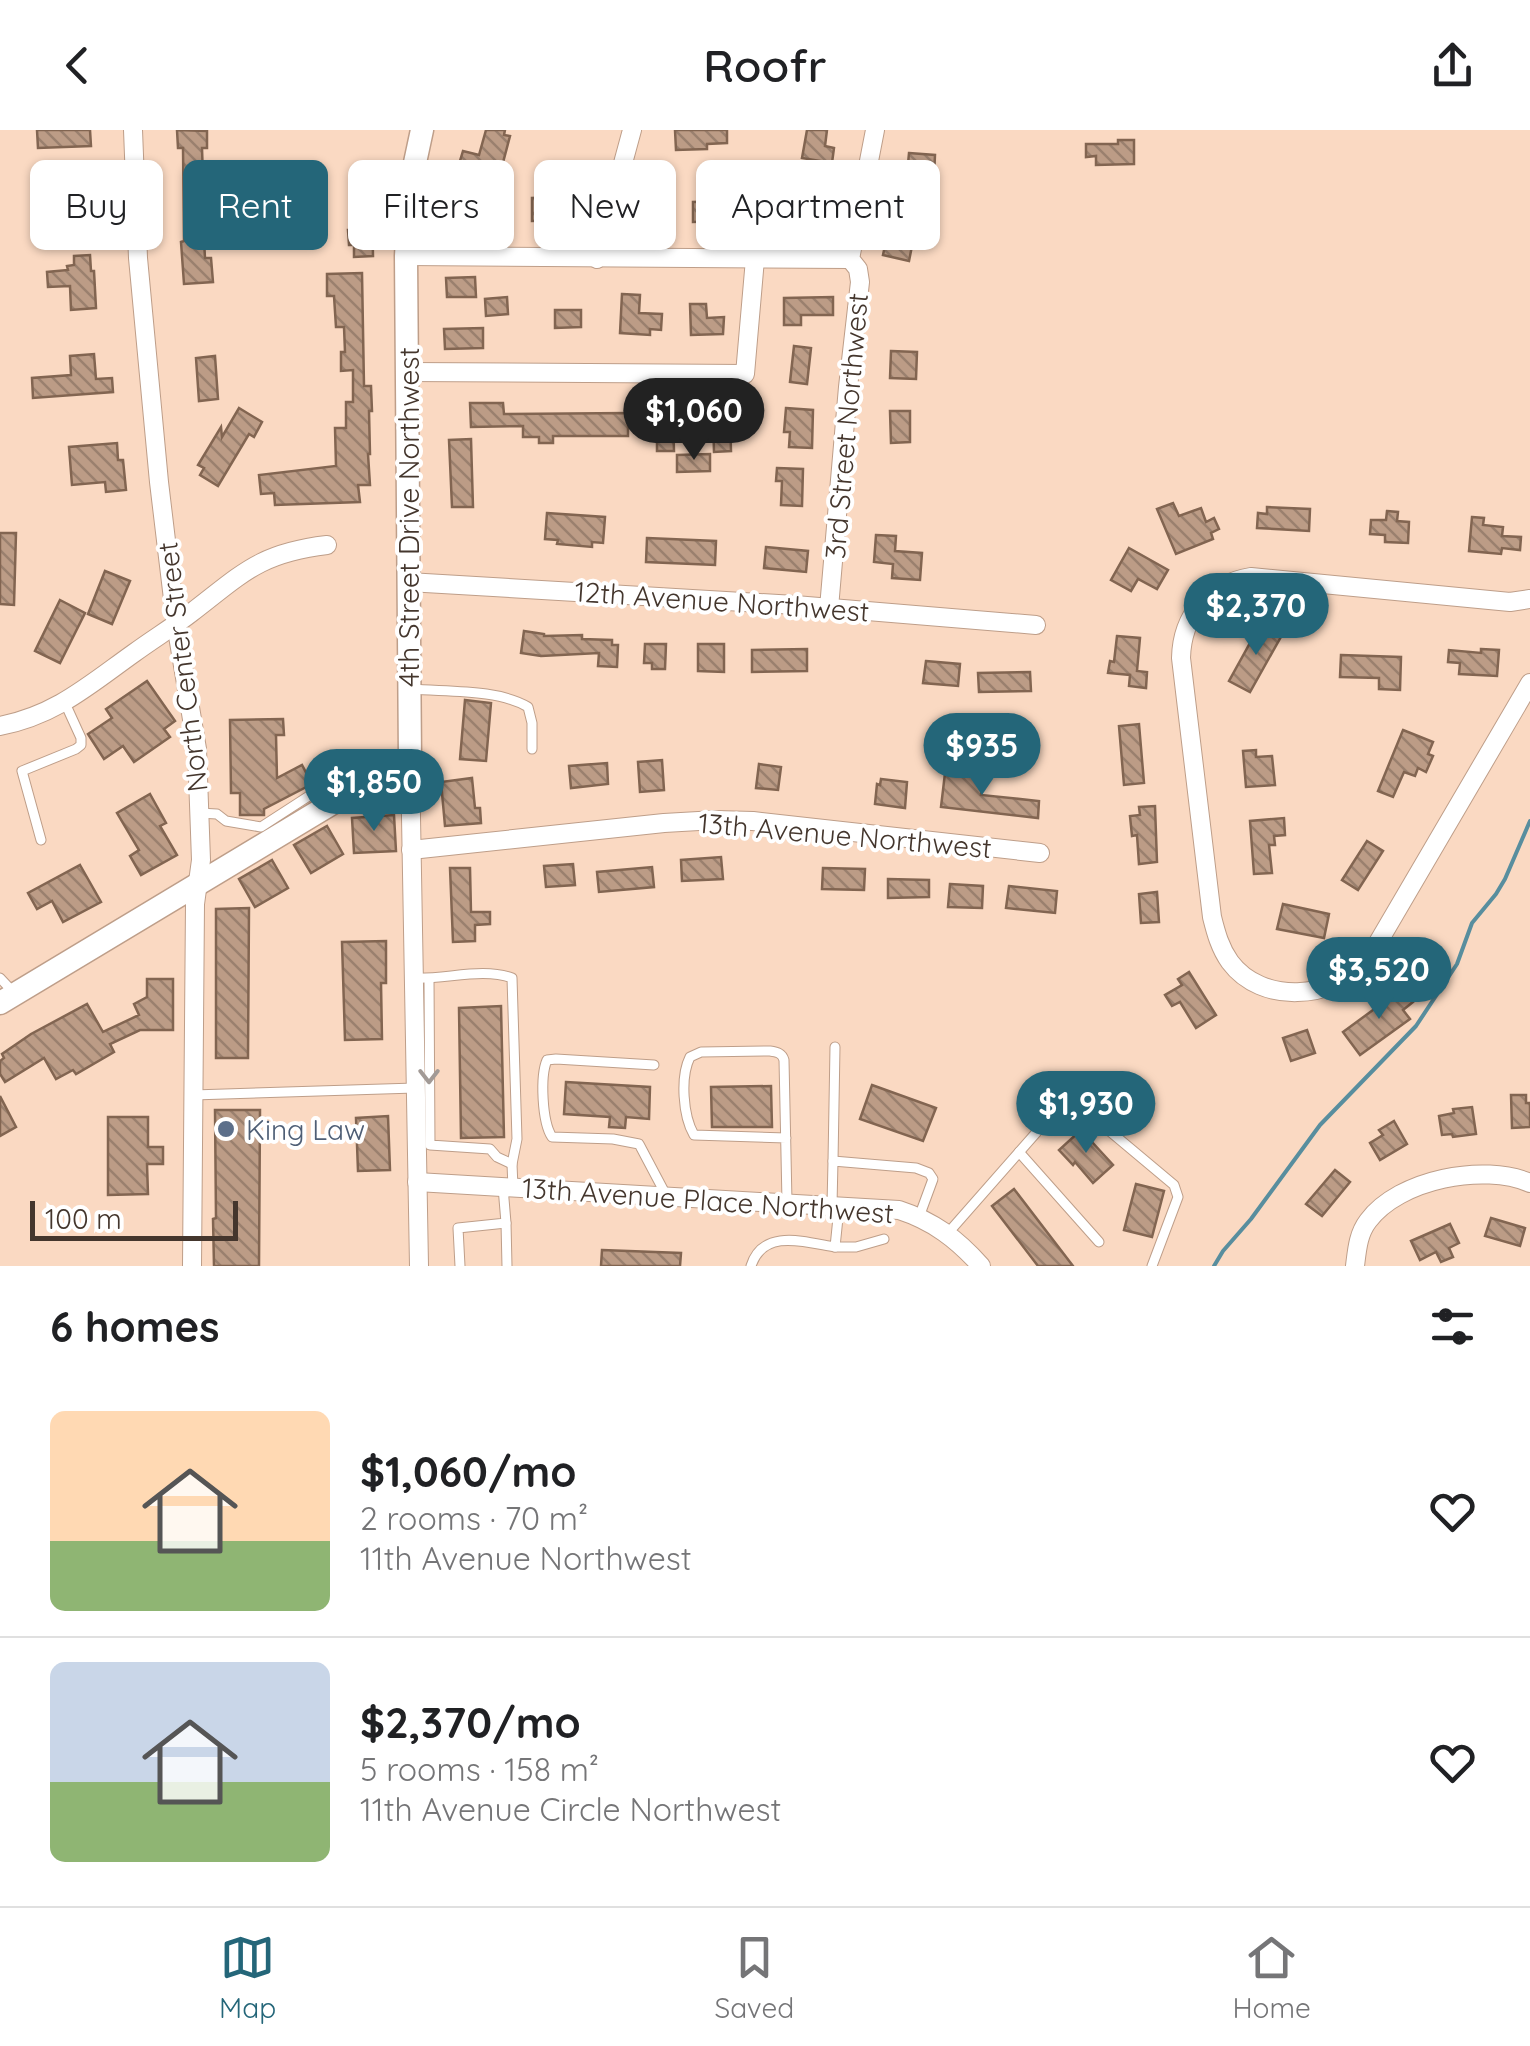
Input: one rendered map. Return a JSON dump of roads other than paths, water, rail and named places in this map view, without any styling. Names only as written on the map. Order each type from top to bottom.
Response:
[{"type":"main road","name":"4th Street Drive Northwest","points":[[410,760],[406,256],[410,186],[422,130]]},
{"type":"main road","points":[[5,992],[197,883],[265,834],[410,760]]},
{"type":"street","name":"North Center Street","points":[[133,130],[138,258],[160,482],[176,624],[197,750],[200,860],[195,904],[192,1266]]},
{"type":"street","points":[[597,259],[632,130]]},
{"type":"street","name":"3rd Street Northwest","points":[[829,608],[860,282],[858,269],[850,259],[875,130]]},
{"type":"street","points":[[406,256],[850,259]]},
{"type":"street","points":[[406,372],[745,374],[755,259]]},
{"type":"street","points":[[0,726],[26,720],[65,703],[250,567],[287,552],[326,545]]},
{"type":"street","points":[[1530,600],[1510,602],[1252,576],[1218,588],[1200,604],[1184,635],[1181,658],[1212,917],[1221,948],[1235,968],[1262,985],[1296,992],[1325,989],[1344,982],[1359,970],[1530,683]]},
{"type":"street","name":"12th Avenue Northwest","points":[[408,582],[1036,625]]},
{"type":"street","name":"4th Street Drive Northwest","points":[[410,760],[411,850],[421,978],[415,1088],[422,1125],[416,1182],[420,1266]]},
{"type":"street","name":"13th Avenue Northwest","points":[[411,850],[664,822],[716,820],[1040,853]]},
{"type":"street","points":[[1354,1266],[1366,1223],[1390,1200],[1420,1184],[1501,1174],[1530,1183]]},
{"type":"street","name":"13th Avenue Place Northwest","points":[[416,1182],[898,1210],[948,1233],[981,1266]]},
{"type":"lane","points":[[502,250],[502,258]]},
{"type":"lane","points":[[409,688],[515,700],[528,708],[532,749]]},
{"type":"lane","points":[[41,840],[22,771],[81,745],[65,703]]},
{"type":"lane","points":[[199,813],[216,814],[265,834],[332,781]]},
{"type":"lane","points":[[507,1266],[508,1187],[517,1138],[512,978],[484,974],[421,978],[422,1125],[430,1145],[490,1148],[512,1164]]},
{"type":"lane","points":[[835,1248],[836,1047]]},
{"type":"lane","points":[[786,1138],[694,1135],[687,1117],[684,1085],[690,1056],[700,1052],[779,1052],[784,1060],[786,1138],[787,1202]]},
{"type":"lane","points":[[654,1065],[547,1060],[547,1131],[552,1137],[638,1144],[666,1195]]},
{"type":"lane","points":[[194,1094],[415,1088]]},
{"type":"lane","points":[[948,1233],[1050,1117],[1064,1108],[1079,1110],[1094,1118],[1174,1185],[1178,1197],[1152,1266]]},
{"type":"lane","points":[[1020,1152],[1099,1242]]},
{"type":"lane","points":[[833,1161],[916,1168],[929,1173],[933,1179],[919,1217]]},
{"type":"lane","points":[[460,1266],[458,1228],[506,1223]]},
{"type":"lane","points":[[751,1266],[764,1244],[786,1239],[835,1248],[884,1239]]},
{"type":"waterway","points":[[1214,1266],[1320,1125],[1416,1026],[1457,964],[1472,923],[1505,879],[1530,821]]},
{"type":"place","name":"King Law","points":[[226,1129]]}]
